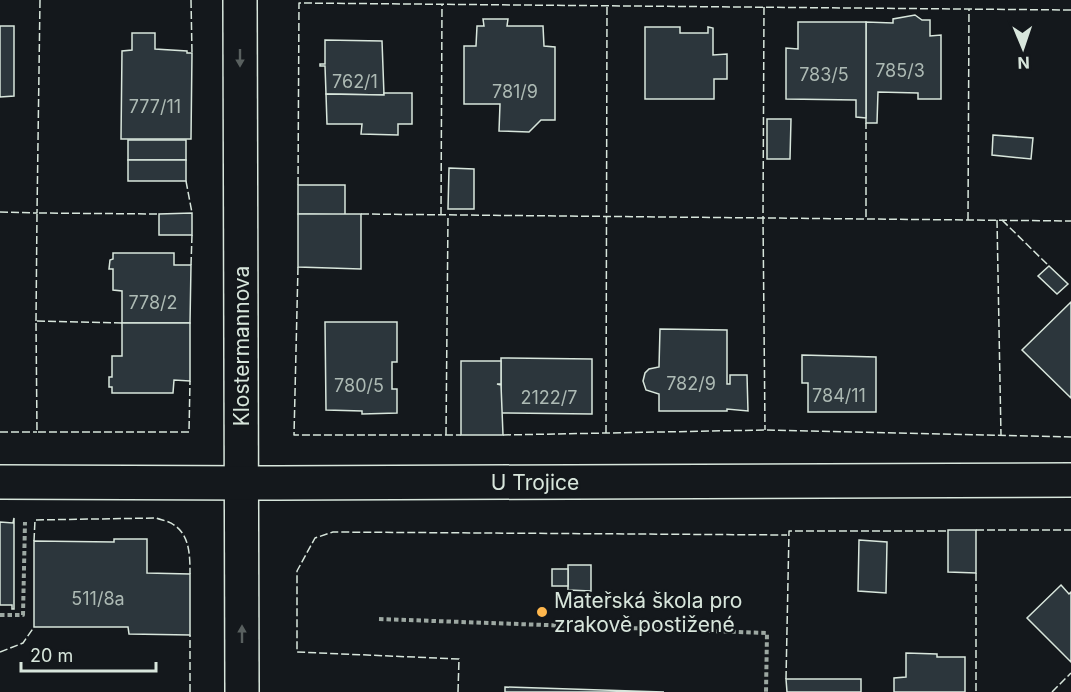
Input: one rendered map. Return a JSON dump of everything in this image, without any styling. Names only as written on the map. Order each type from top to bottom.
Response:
[{"type":"street","name":"Klostermannova","points":[[240,0],[242,692]]},
{"type":"street","name":"U Trojice","points":[[0,482],[1071,480]]},
{"type":"path","points":[[0,615],[23,615],[24,536]]},
{"type":"path","points":[[379,619],[767,633],[766,692]]},
{"type":"building","points":[[915,15],[922,20],[930,20],[930,36],[941,35],[941,99],[918,99],[918,93],[878,92],[877,123],[866,123],[866,22],[893,23],[893,19]]},
{"type":"building","points":[[483,19],[508,19],[507,26],[543,26],[544,46],[555,47],[555,120],[541,120],[529,132],[499,131],[500,104],[464,104],[464,46],[476,46],[477,26],[484,26]]},
{"type":"building","points":[[798,22],[866,22],[866,118],[856,117],[856,100],[786,99],[786,48],[798,49]]},
{"type":"building","points":[[0,26],[14,26],[14,96],[0,97]]},
{"type":"building","points":[[645,27],[680,27],[680,33],[708,33],[708,27],[713,28],[713,55],[727,54],[727,79],[714,79],[714,99],[645,99]]},
{"type":"building","points":[[132,33],[155,33],[155,49],[192,53],[191,139],[121,139],[122,51],[132,50]]},
{"type":"building","points":[[325,40],[382,41],[384,95],[326,94],[325,66],[320,66],[320,64],[325,64]]},
{"type":"building","points":[[384,93],[412,93],[412,124],[398,124],[398,135],[361,134],[362,124],[327,124],[326,94],[384,95]]},
{"type":"building","points":[[767,119],[791,119],[790,159],[767,159]]},
{"type":"building","points":[[993,135],[1033,138],[1031,159],[992,155]]},
{"type":"building","points":[[128,140],[186,140],[186,160],[128,160]]},
{"type":"building","points":[[128,160],[186,160],[186,181],[128,181]]},
{"type":"building","points":[[449,168],[474,169],[474,209],[448,209]]},
{"type":"building","points":[[298,185],[345,185],[345,215],[298,214]]},
{"type":"building","points":[[192,213],[192,235],[159,235],[159,214]]},
{"type":"building","points":[[298,214],[361,214],[361,269],[298,267]]},
{"type":"building","points":[[113,253],[174,253],[174,265],[191,265],[190,323],[122,323],[122,291],[113,290],[113,269],[109,269]]},
{"type":"building","points":[[1049,266],[1068,284],[1057,294],[1038,276]]},
{"type":"building","points":[[1071,302],[1071,398],[1022,350]]},
{"type":"building","points":[[325,322],[397,322],[397,362],[392,362],[392,389],[397,389],[397,413],[362,414],[362,411],[326,410]]},
{"type":"building","points":[[122,323],[190,323],[190,381],[174,380],[173,393],[112,393],[112,387],[109,387],[109,377],[112,377],[112,356],[122,356]]},
{"type":"building","points":[[660,329],[727,330],[727,384],[730,384],[730,375],[747,375],[748,411],[727,409],[727,411],[659,411],[659,394],[646,390],[643,381],[649,369],[659,367]]},
{"type":"building","points":[[802,355],[876,357],[876,412],[808,412],[808,383],[802,383]]},
{"type":"building","points":[[501,358],[592,359],[592,414],[501,413],[501,385],[497,384],[501,384]]},
{"type":"building","points":[[461,361],[501,361],[501,384],[497,384],[501,385],[503,435],[461,435]]},
{"type":"building","points":[[14,518],[14,609],[12,609],[12,605],[0,605],[0,522],[13,523]]},
{"type":"building","points":[[948,530],[976,530],[976,573],[948,572]]},
{"type":"building","points":[[114,539],[147,539],[147,573],[190,574],[190,635],[129,634],[128,627],[34,627],[34,541],[114,542]]},
{"type":"building","points":[[859,540],[887,542],[886,593],[858,591]]},
{"type":"building","points":[[568,565],[591,565],[591,591],[568,590]]},
{"type":"building","points":[[552,569],[568,569],[568,586],[552,586]]},
{"type":"building","points":[[1061,585],[1069,594],[1071,592],[1071,662],[1027,618]]},
{"type":"building","points":[[906,653],[937,654],[937,657],[965,657],[965,692],[894,692],[894,678],[906,677]]},
{"type":"building","points":[[786,679],[861,679],[861,692],[787,692]]},
{"type":"building","points":[[505,687],[664,692],[505,692]]},
{"type":"fence","points":[[0,212],[37,213],[40,0]]},
{"type":"fence","points":[[191,0],[192,53]]},
{"type":"fence","points":[[298,185],[299,3],[1071,10]]},
{"type":"fence","points":[[441,215],[442,4]]},
{"type":"fence","points":[[606,433],[607,6]]},
{"type":"fence","points":[[764,7],[765,430]]},
{"type":"fence","points":[[968,220],[969,9]]},
{"type":"fence","points":[[866,123],[866,217]]},
{"type":"fence","points":[[186,181],[192,213]]},
{"type":"fence","points":[[36,321],[37,213],[159,214]]},
{"type":"fence","points":[[361,214],[1071,221]]},
{"type":"fence","points":[[446,435],[448,216]]},
{"type":"fence","points":[[997,220],[1001,436]]},
{"type":"fence","points":[[1002,220],[1049,266]]},
{"type":"fence","points":[[191,265],[192,235]]},
{"type":"fence","points":[[298,267],[294,435],[461,435]]},
{"type":"fence","points":[[122,323],[36,321],[37,432],[189,432],[190,381]]},
{"type":"fence","points":[[503,435],[765,430],[1071,437]]},
{"type":"fence","points":[[0,432],[37,432]]},
{"type":"fence","points":[[34,541],[35,520],[156,518],[172,524],[183,534],[188,547],[190,574]]},
{"type":"fence","points":[[976,530],[1071,530]]},
{"type":"fence","points":[[786,679],[789,531],[948,531]]},
{"type":"fence","points":[[458,692],[459,659],[297,652],[297,571],[315,538],[333,532],[787,535]]},
{"type":"fence","points":[[976,573],[976,692]]},
{"type":"fence","points":[[0,652],[23,643],[34,627]]},
{"type":"fence","points":[[190,635],[190,692]]},
{"type":"fence","points":[[1052,692],[1071,673]]},
{"type":"place","name":"Mateřská škola pro zrakově postižené","points":[[542,612]]}]
